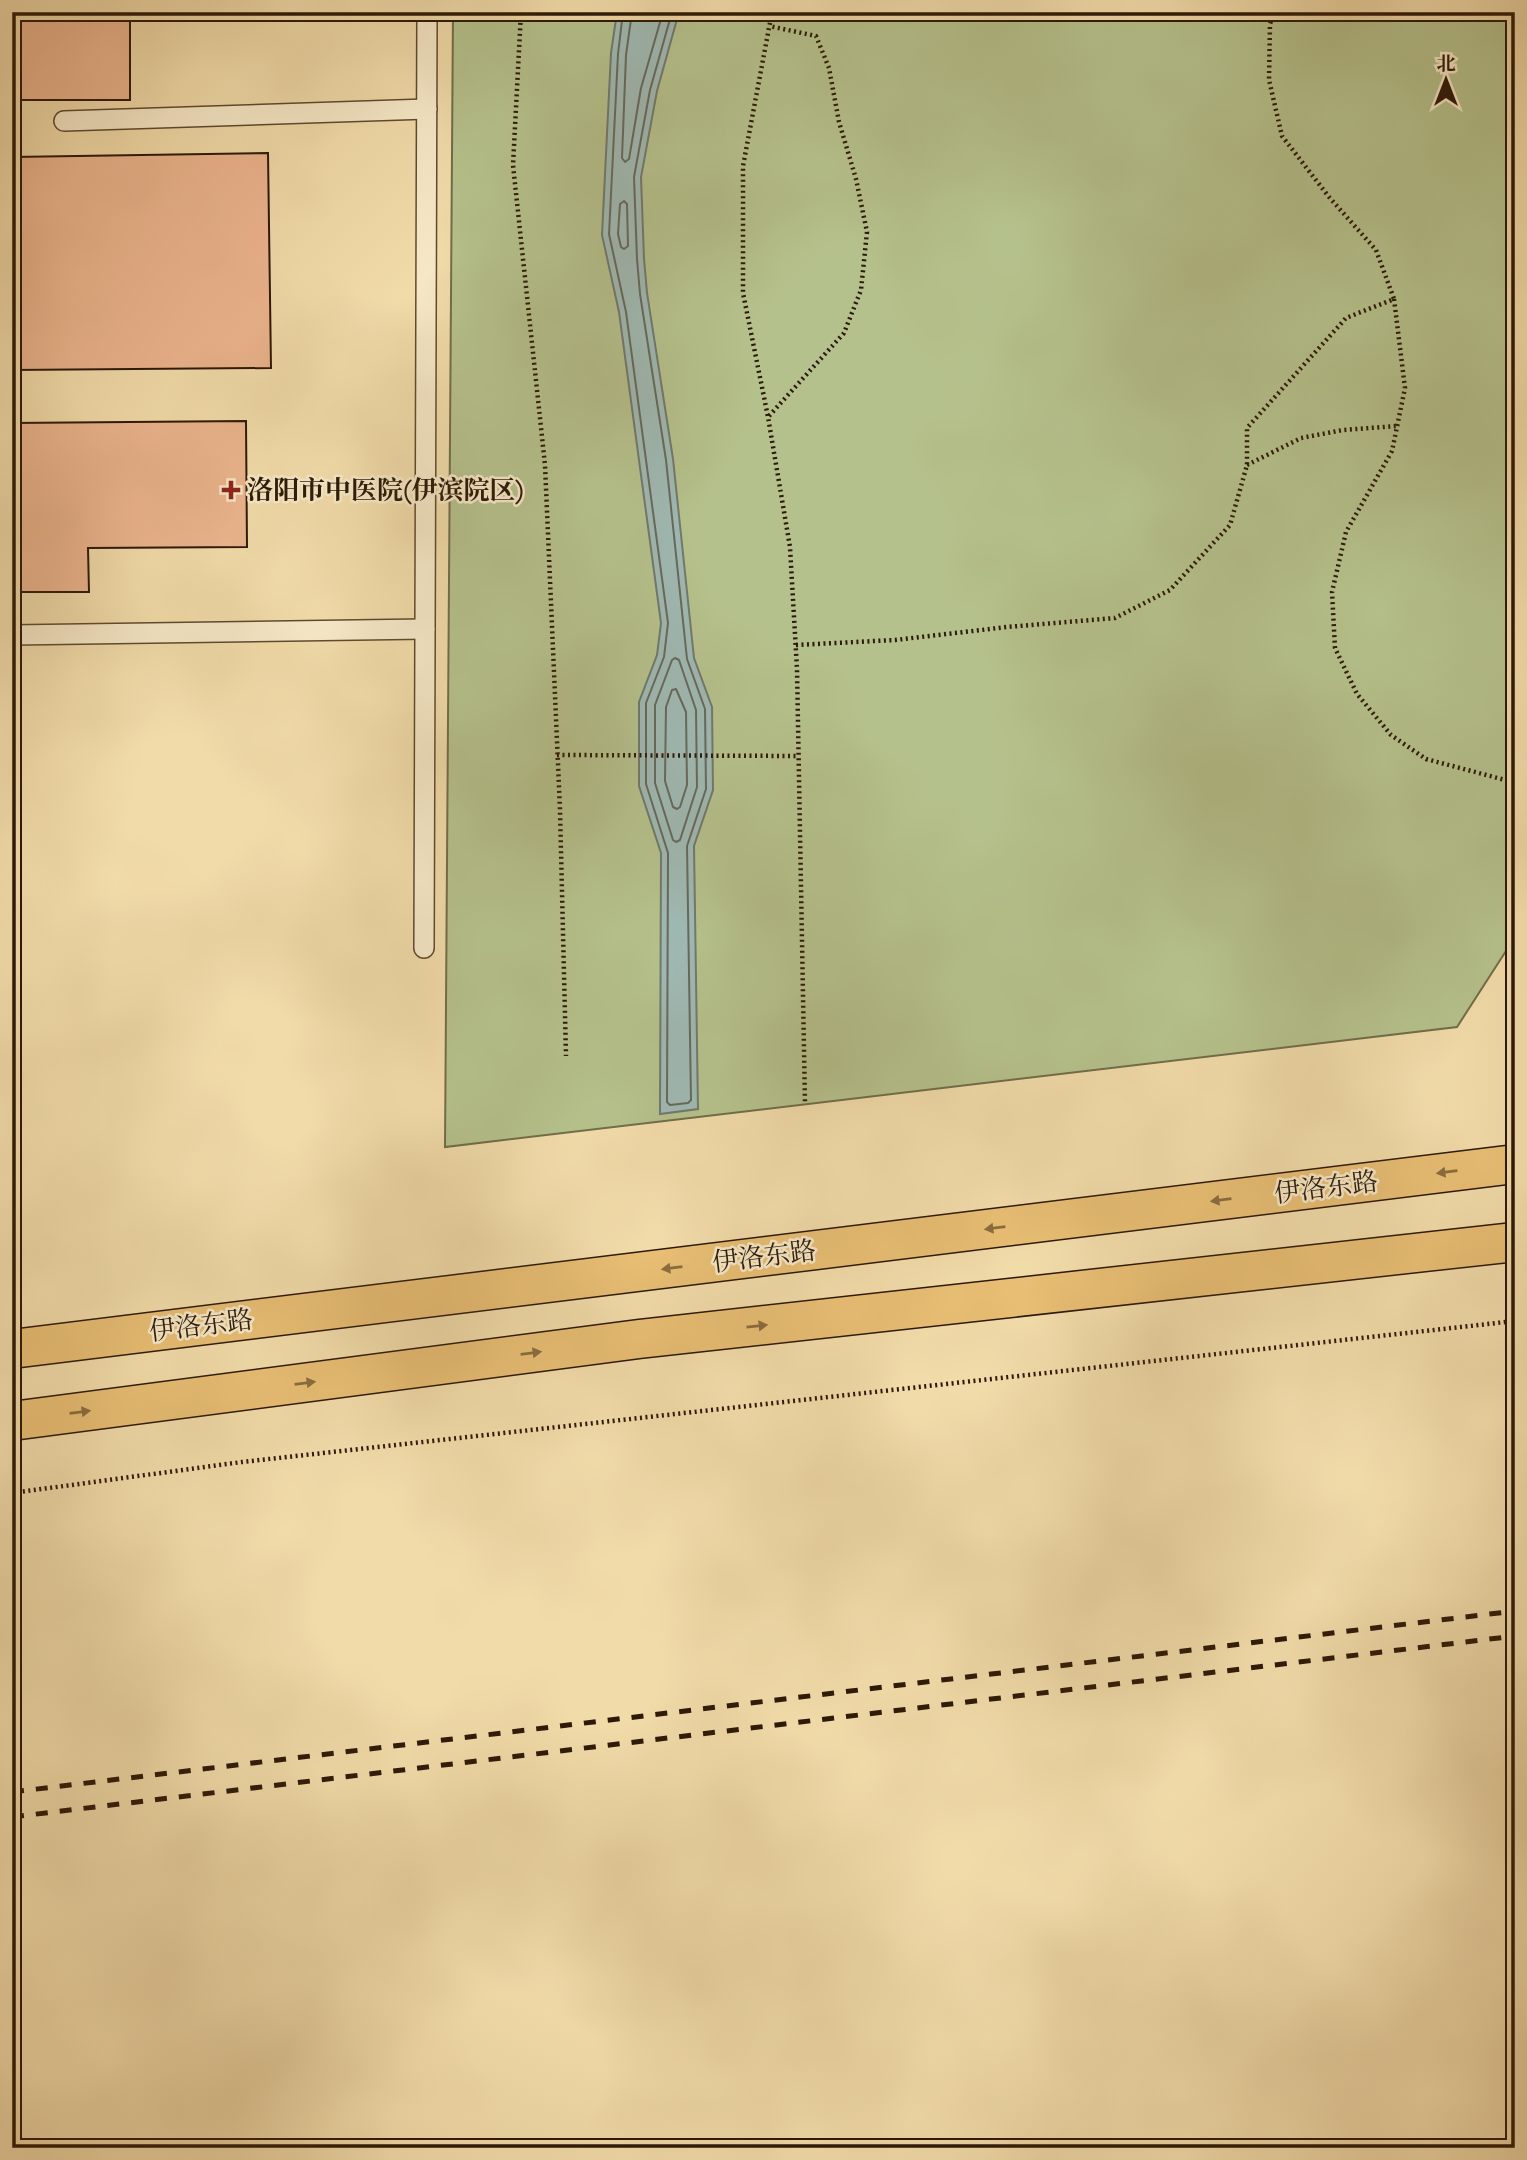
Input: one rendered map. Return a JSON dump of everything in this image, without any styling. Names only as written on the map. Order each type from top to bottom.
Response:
[{"type":"main road","name":"伊洛东路","points":[[12,1349],[1515,1164]]},
{"type":"main road","points":[[12,1421],[639,1339],[1515,1242]]},
{"type":"lane","points":[[424,948],[427,12]]},
{"type":"lane","points":[[64,121],[427,109]]},
{"type":"lane","points":[[12,635],[425,629]]},
{"type":"path","points":[[521,12],[513,165],[545,465],[566,1056]]},
{"type":"path","points":[[772,12],[743,166],[743,293],[768,417],[789,547],[796,645],[805,1104]]},
{"type":"path","points":[[1274,12],[1270,24],[1269,80],[1282,136],[1329,197],[1376,250],[1394,299],[1405,388],[1392,451],[1346,532],[1332,592],[1335,648],[1357,694],[1391,735],[1426,759],[1509,781]]},
{"type":"path","points":[[768,417],[844,333],[861,290],[867,232],[856,179],[839,122],[829,68],[816,36],[769,26]]},
{"type":"path","points":[[796,645],[895,640],[1115,618],[1170,590],[1230,525],[1247,465],[1247,428],[1346,318],[1394,299]]},
{"type":"path","points":[[1247,465],[1301,438],[1343,430],[1397,426]]},
{"type":"path","points":[[557,755],[799,756]]},
{"type":"path","points":[[12,1493],[242,1462],[1515,1321]]},
{"type":"green space","points":[[453,12],[1507,12],[1510,882],[1515,893],[1515,937],[1457,1027],[445,1147]]},
{"type":"water","points":[[617,12],[679,12],[657,91],[641,177],[644,259],[673,459],[694,658],[712,707],[713,790],[694,846],[698,1109],[660,1114],[661,853],[639,786],[639,702],[657,655],[661,623],[619,312],[602,235],[611,53]]},
{"type":"building","points":[[12,12],[130,12],[130,100],[12,100]]},
{"type":"building","points":[[268,153],[271,368],[12,370],[12,157]]},
{"type":"building","points":[[246,421],[247,547],[88,548],[89,592],[12,592],[12,423]]},
{"type":"railway","points":[[12,1792],[1515,1611]]},
{"type":"railway","points":[[12,1817],[1515,1636]]},
{"type":"place","name":"洛阳市中医院(伊滨院区)","points":[[231,490]]}]
